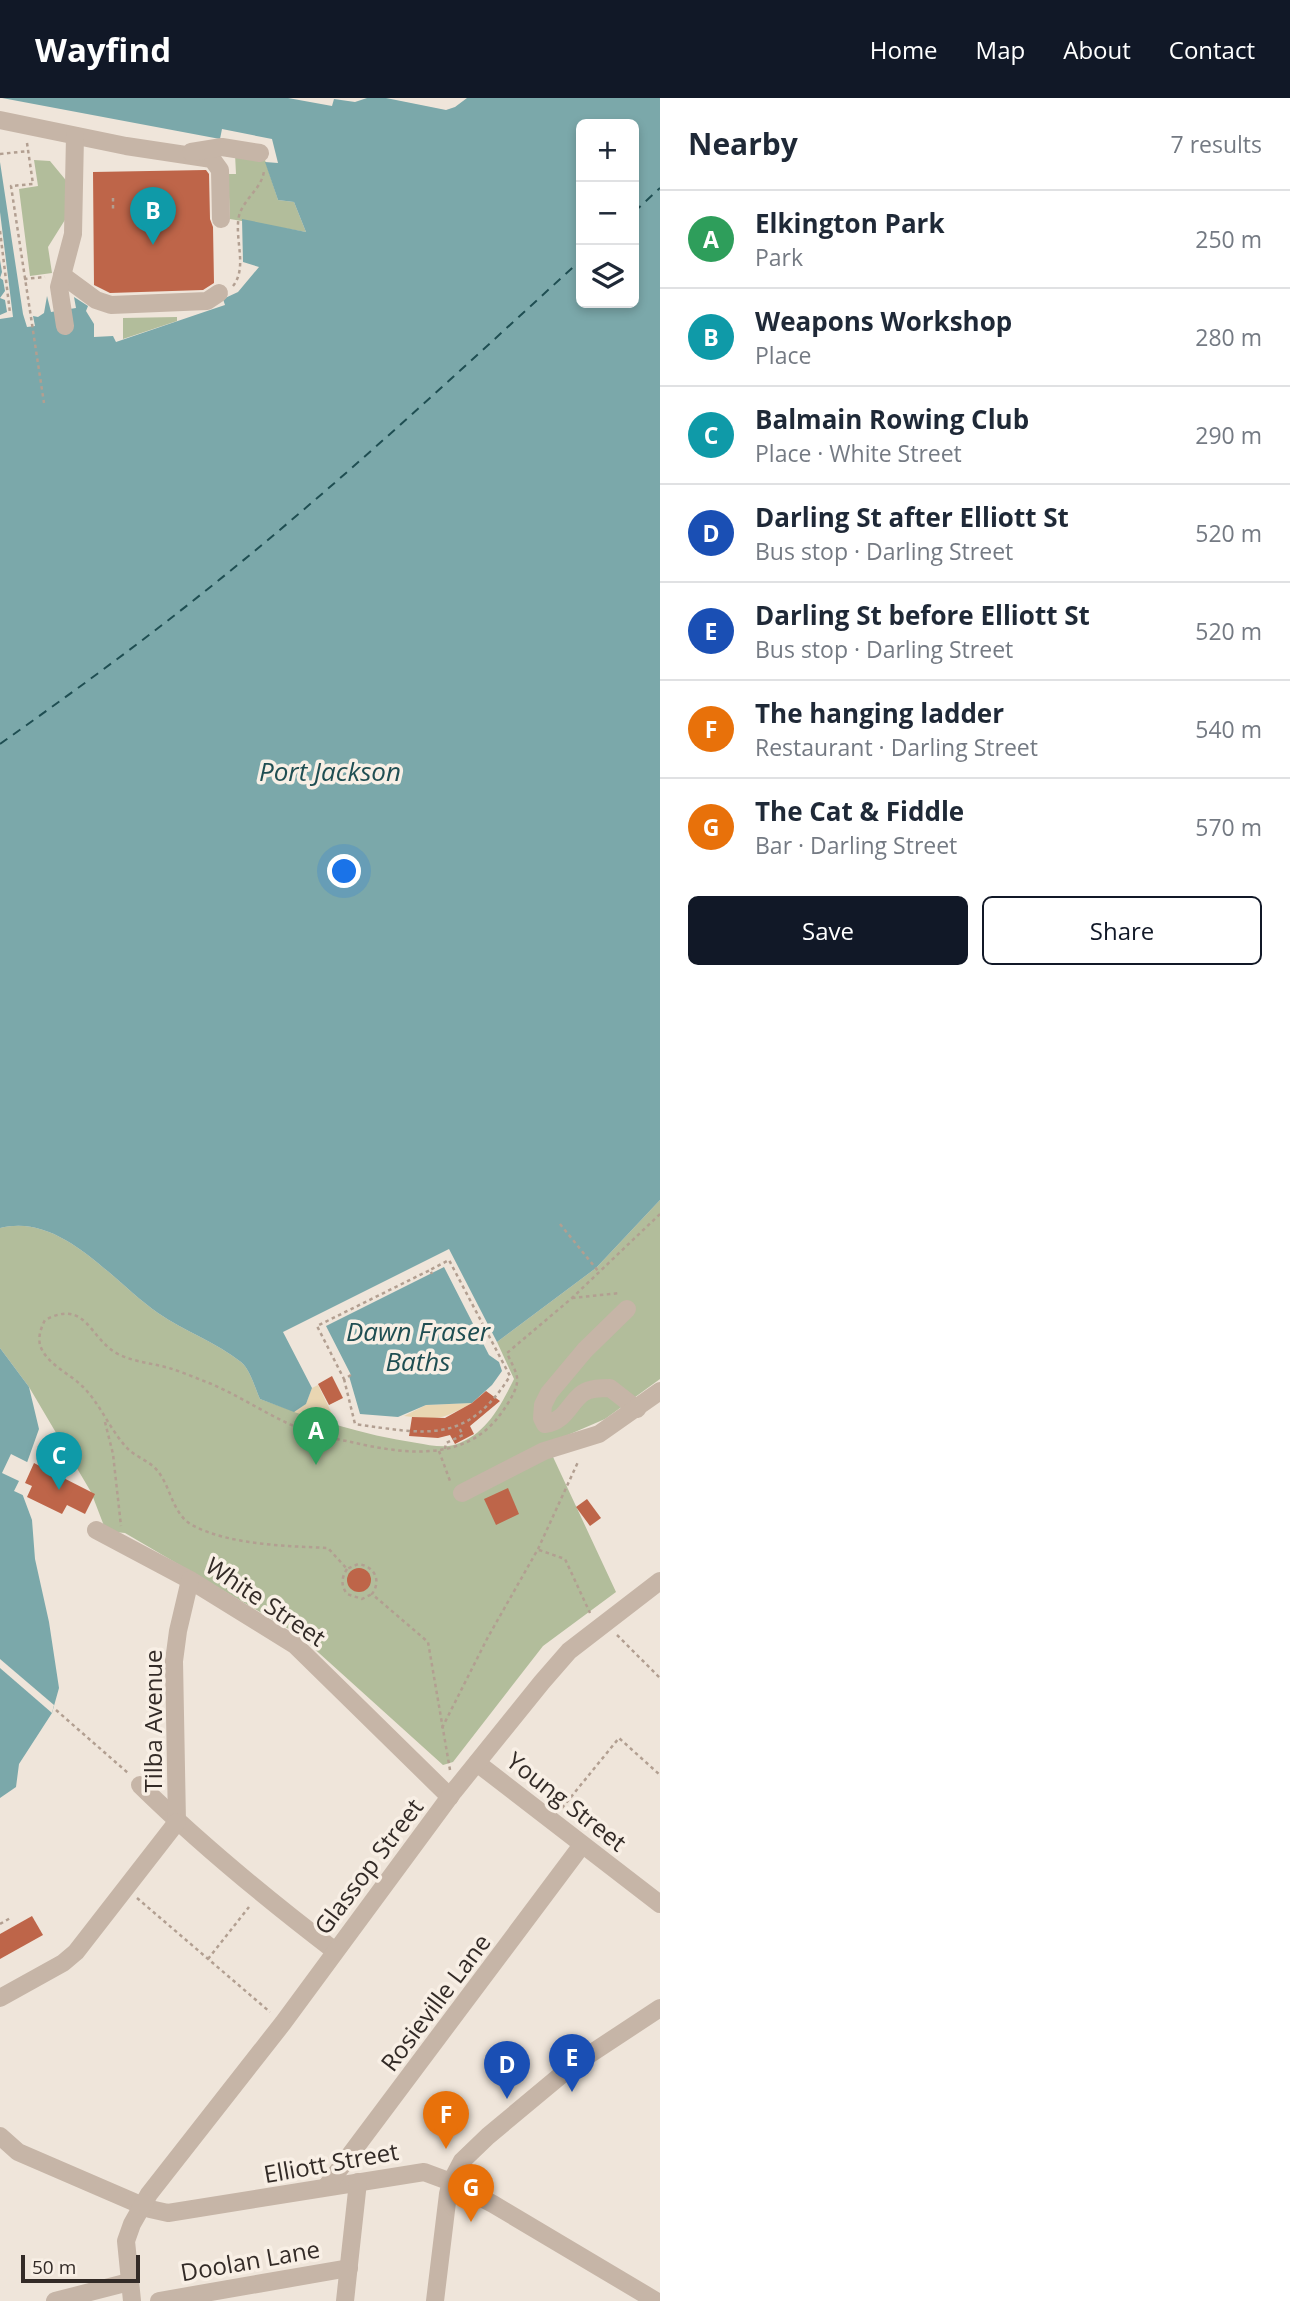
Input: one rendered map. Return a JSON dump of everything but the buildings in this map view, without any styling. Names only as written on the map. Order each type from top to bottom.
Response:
[{"type":"street","points":[[0,120],[126,146],[212,159],[219,166],[221,219]]},
{"type":"street","points":[[65,326],[59,287],[73,234],[75,136]]},
{"type":"street","points":[[180,154],[222,147],[260,153]]},
{"type":"street","points":[[62,275],[96,300],[111,305],[207,301],[216,296]]},
{"type":"street","points":[[627,1309],[584,1350],[549,1393],[543,1405],[542,1418],[545,1424],[552,1423],[563,1417],[583,1392],[598,1388],[610,1388],[637,1409]]},
{"type":"street","points":[[457,1490],[544,1451],[599,1434],[660,1391]]},
{"type":"street","name":"White Street","points":[[96,1530],[190,1580],[295,1645],[452,1794]]},
{"type":"street","name":"Tilba Avenue","points":[[177,1822],[175,1647],[190,1580]]},
{"type":"street","name":"Glassop Street","points":[[132,2301],[127,2241],[132,2224],[149,2194],[283,2023],[452,1794],[569,1651],[660,1581]]},
{"type":"street","name":"Young Street","points":[[477,1763],[658,1900]]},
{"type":"street","points":[[140,1785],[177,1822],[260,1893],[334,1951]]},
{"type":"street","points":[[0,1998],[63,1963],[88,1939],[177,1822]]},
{"type":"street","name":"Rosieville Lane","points":[[326,2188],[582,1845]]},
{"type":"street","points":[[435,2301],[451,2182],[462,2161],[560,2075],[660,2008]]},
{"type":"street","name":"Elliott Street","points":[[0,2136],[18,2152],[159,2212],[180,2213],[424,2172],[451,2182],[493,2204],[656,2301]]},
{"type":"street","points":[[345,2301],[358,2182]]},
{"type":"street","name":"Doolan Lane","points":[[159,2301],[349,2268]]},
{"type":"street","points":[[55,2301],[129,2282]]},
{"type":"path","points":[[24,125],[33,184],[12,186],[44,403]]},
{"type":"path","points":[[0,154],[28,151]]},
{"type":"path","points":[[216,296],[225,295],[240,275],[239,218],[264,175],[260,153]]},
{"type":"path","points":[[113,198],[113,211]]},
{"type":"path","points":[[0,232],[10,313]]},
{"type":"path","points":[[347,1569],[328,1548],[277,1546],[206,1531],[189,1523],[178,1511],[165,1481],[154,1467],[129,1450],[83,1386],[48,1358],[40,1345],[40,1331],[45,1320],[64,1312],[82,1318],[113,1352],[132,1361],[169,1368],[211,1384],[309,1432],[396,1451],[439,1451],[471,1439],[492,1424],[505,1408],[517,1383],[507,1353],[572,1297],[597,1270],[660,1214]]},
{"type":"path","points":[[560,1224],[597,1270]]},
{"type":"path","points":[[449,1260],[510,1376],[497,1397],[477,1416],[458,1426],[433,1433],[355,1424],[344,1379],[317,1326],[431,1272],[449,1260]]},
{"type":"path","points":[[572,1297],[620,1293],[626,1295],[627,1309]]},
{"type":"path","points":[[344,1379],[351,1375]]},
{"type":"path","points":[[104,1418],[113,1454],[122,1543]]},
{"type":"path","points":[[445,1449],[446,1443],[463,1435],[458,1426]]},
{"type":"path","points":[[439,1451],[457,1490]]},
{"type":"path","points":[[442,1728],[488,1637],[538,1549],[578,1462]]},
{"type":"path","points":[[538,1549],[565,1559],[601,1626],[660,1678]]},
{"type":"path","points":[[358,1564],[370,1567],[376,1577],[376,1589],[372,1594],[362,1599],[347,1594],[342,1579],[347,1569],[358,1564]]},
{"type":"path","points":[[372,1594],[428,1643],[452,1794]]},
{"type":"path","points":[[56,1710],[140,1785]]},
{"type":"path","points":[[551,1821],[620,1738],[660,1775]]},
{"type":"path","points":[[126,1889],[283,2023]]},
{"type":"path","points":[[208,1959],[260,1893]]},
{"type":"path","points":[[0,1924],[12,1917]]},
{"type":"green space","points":[[235,154],[265,160],[278,200],[294,202],[306,232],[230,219],[228,174],[236,174]]},
{"type":"green space","points":[[34,160],[50,161],[69,184],[68,215],[48,247],[52,273],[30,276],[19,189],[38,186]]},
{"type":"green space","points":[[177,317],[177,321],[123,339],[123,318]]},
{"type":"green space","points":[[660,1200],[660,1379],[605,1419],[547,1444],[616,1592],[543,1646],[453,1762],[443,1765],[299,1635],[125,1533],[106,1531],[91,1492],[29,1387],[0,1348],[0,1228],[22,1226],[44,1230],[85,1252],[158,1313],[241,1362],[250,1374],[260,1399],[357,1431],[431,1445],[454,1445],[475,1434],[491,1419],[514,1379],[497,1342],[596,1268]]},
{"type":"sand","points":[[318,1385],[338,1426],[294,1412],[306,1404],[312,1388]]},
{"type":"sand","points":[[472,1403],[440,1417],[404,1416],[426,1405]]},
{"type":"water","name":"Port Jackson","points":[[2,98],[288,98],[332,106],[334,99],[355,102],[367,98],[386,98],[446,110],[467,98],[660,98],[660,1200],[596,1268],[497,1342],[449,1249],[283,1332],[312,1388],[306,1404],[294,1412],[260,1399],[250,1374],[241,1362],[158,1313],[85,1252],[65,1239],[44,1230],[22,1226],[0,1228],[0,162],[27,327],[35,326],[33,316],[38,317],[44,313],[47,296],[51,312],[76,308],[74,297],[88,306],[86,311],[94,324],[94,337],[113,336],[116,342],[225,305],[223,299],[238,292],[259,267],[243,262],[242,219],[306,232],[294,202],[278,200],[265,162],[278,163],[272,139],[222,129],[220,139]]},
{"type":"water","name":"Dawn Fraser Baths","points":[[444,1267],[489,1355],[499,1362],[502,1371],[492,1385],[472,1403],[426,1405],[398,1417],[360,1414],[349,1376],[351,1375],[326,1326]]},
{"type":"water","points":[[0,1348],[29,1387],[39,1429],[19,1485],[32,1520],[35,1559],[49,1622],[59,1688],[52,1713],[19,1764],[16,1787],[0,1798]]},
{"type":"pier","points":[[0,212],[13,317],[0,319],[0,315],[7,312],[5,300],[0,298],[5,291],[0,278]]},
{"type":"pier","points":[[37,1449],[23,1485],[27,1497],[14,1491],[19,1481],[2,1473],[11,1454],[29,1463]]},
{"type":"pier","points":[[0,1659],[54,1705],[52,1713],[0,1668]]},
{"type":"ferry route","points":[[639,207],[660,188]]},
{"type":"ferry route","points":[[0,744],[129,650],[253,553],[576,265]]},
{"type":"place","name":"Weapons Workshop","points":[[153,245]]},
{"type":"place","name":"Elkington Park","points":[[316,1465]]},
{"type":"place","name":"Balmain Rowing Club","points":[[59,1490]]},
{"type":"place","name":"Darling St before Elliott St","points":[[572,2092]]},
{"type":"place","name":"Darling St after Elliott St","points":[[507,2099]]},
{"type":"place","name":"The hanging ladder","points":[[446,2149]]},
{"type":"place","name":"The Cat & Fiddle","points":[[471,2222]]}]
